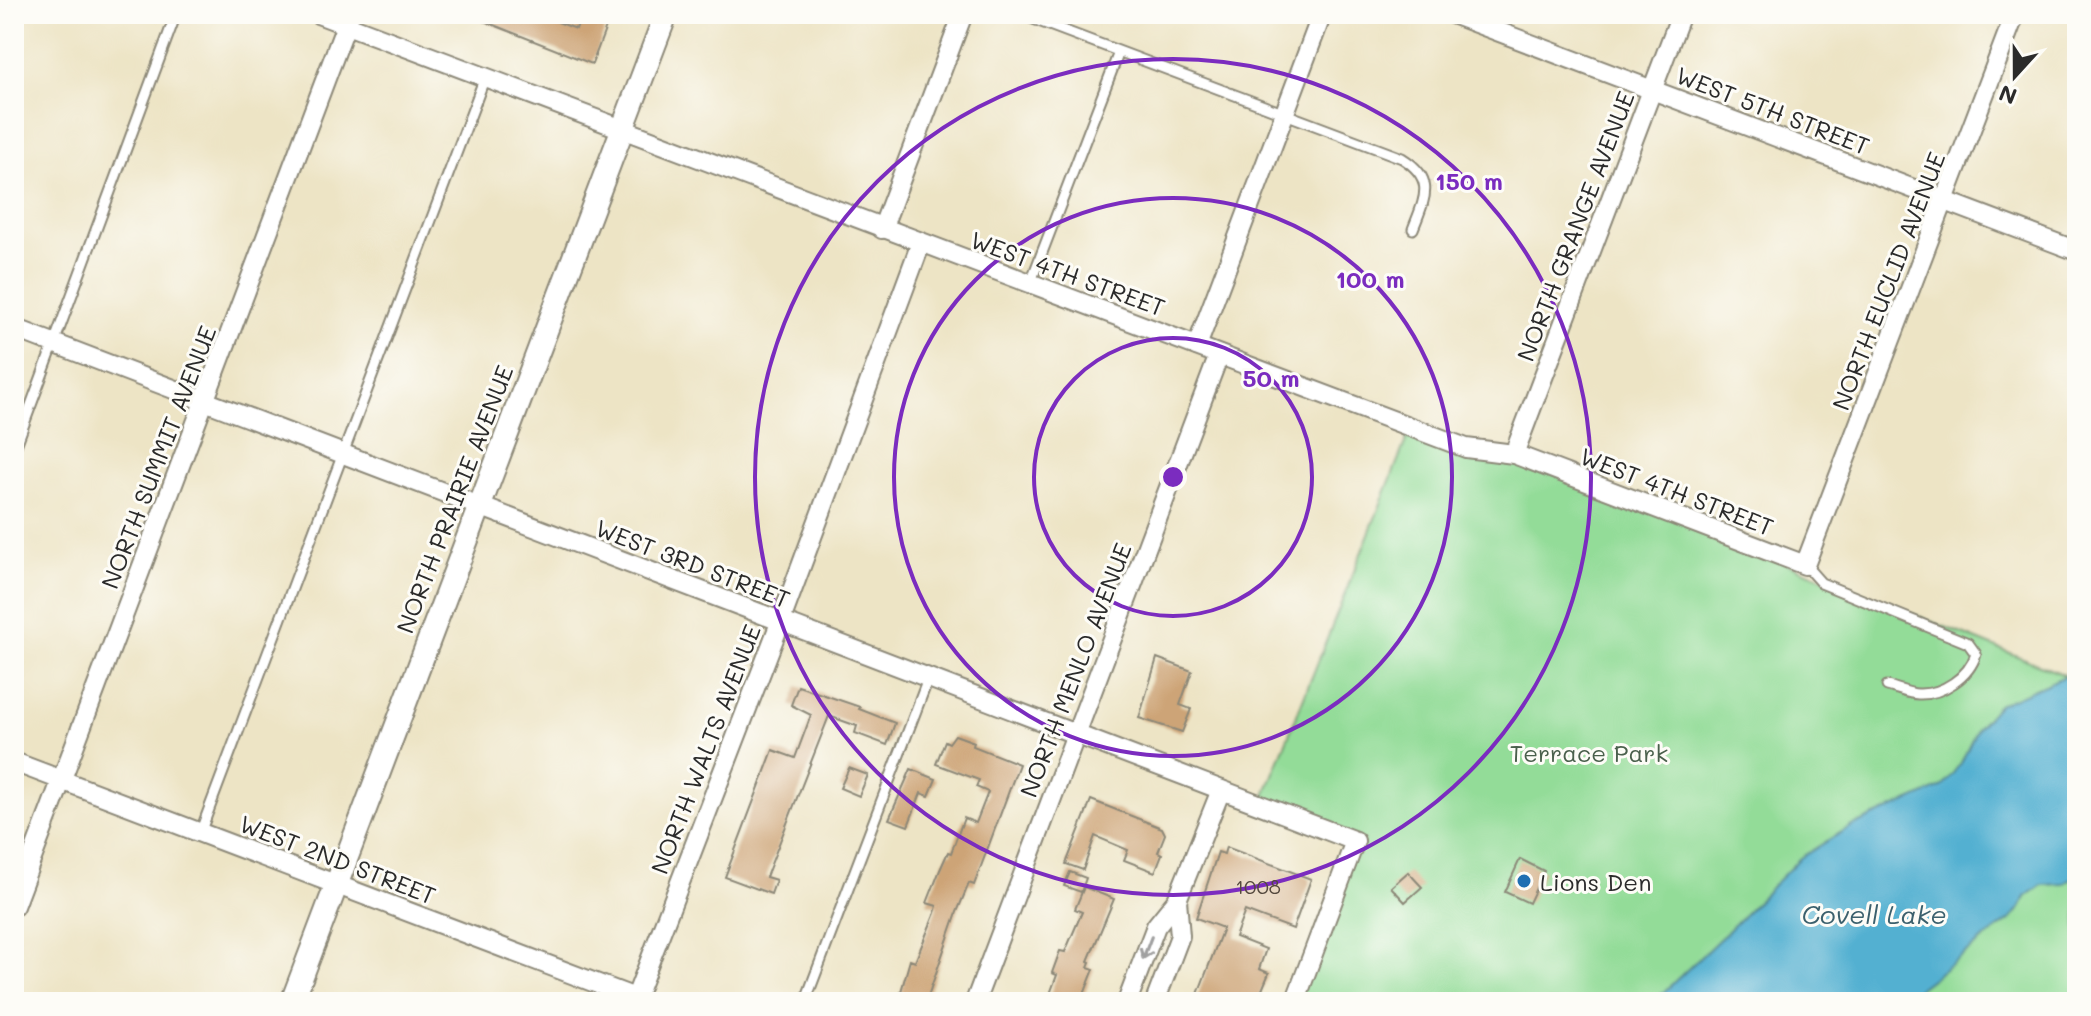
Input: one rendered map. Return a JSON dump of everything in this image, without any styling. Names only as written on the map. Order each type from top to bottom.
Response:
[{"type":"street","name":"WEST 4TH STREET","points":[[318,14],[353,22],[622,131],[1466,448],[1514,454],[1805,565]]},
{"type":"street","name":"NORTH PRAIRIE AVENUE","points":[[292,1002],[666,14]]},
{"type":"street","points":[[882,229],[963,14]]},
{"type":"street","points":[[1197,346],[1322,14]]},
{"type":"street","name":"WEST 5TH STREET","points":[[1452,14],[2077,251]]},
{"type":"street","name":"NORTH GRANGE AVENUE","points":[[1514,454],[1681,14]]},
{"type":"street","name":"NORTH EUCLID AVENUE","points":[[1805,565],[2015,14]]},
{"type":"street","name":"NORTH SUMMIT AVENUE","points":[[14,906],[353,22]]},
{"type":"street","name":"NORTH WALTS AVENUE","points":[[638,1001],[921,243]]},
{"type":"street","name":"WEST 3RD STREET","points":[[14,328],[1355,841],[1295,1002]]},
{"type":"street","name":"NORTH MENLO AVENUE","points":[[975,1002],[1219,355]]},
{"type":"street","name":"WEST 2ND STREET","points":[[14,762],[638,1001]]},
{"type":"street","points":[[1127,1002],[1156,926],[1177,900],[1221,790]]},
{"type":"street","points":[[1155,1002],[1180,936],[1177,900]]},
{"type":"lane","points":[[14,451],[176,14]]},
{"type":"lane","points":[[1020,14],[1402,158],[1422,175],[1425,187],[1425,198],[1413,229]]},
{"type":"lane","points":[[1030,284],[1119,52]]},
{"type":"lane","points":[[200,833],[485,77]]},
{"type":"lane","points":[[1805,565],[1821,583],[1968,643],[1976,654],[1968,672],[1932,693],[1915,695],[1887,686]]},
{"type":"lane","points":[[805,1002],[928,679]]},
{"type":"green space","name":"Terrace Park","points":[[1411,428],[1514,454],[2077,680],[2077,1002],[1295,1002],[1355,841],[1261,805]]},
{"type":"water","name":"Covell Lake","points":[[2077,671],[2077,876],[2063,884],[2042,885],[2026,897],[2011,919],[1900,1002],[1653,1002],[1800,858],[1850,827],[1942,787],[1961,763],[1977,729],[1998,705]]},
{"type":"building","points":[[466,14],[537,14],[576,29],[582,14],[611,14],[592,64]]},
{"type":"building","points":[[1157,658],[1192,671],[1180,705],[1191,709],[1182,732],[1139,718]]},
{"type":"building","points":[[798,686],[860,707],[895,723],[887,745],[855,733],[857,726],[829,716],[766,877],[776,880],[771,894],[725,877],[773,750],[795,758],[811,715],[791,705]]},
{"type":"building","points":[[955,735],[974,742],[973,746],[1019,764],[974,885],[969,883],[957,912],[926,1002],[898,1002],[910,960],[915,962],[935,913],[937,906],[927,903],[940,870],[948,852],[951,853],[964,818],[976,823],[988,792],[976,787],[979,780],[936,764],[945,741],[949,743]]},
{"type":"building","points":[[849,768],[868,775],[859,796],[840,788]]},
{"type":"building","points":[[911,769],[936,779],[929,796],[921,793],[908,826],[889,819]]},
{"type":"building","points":[[1091,800],[1162,828],[1165,834],[1158,852],[1162,854],[1155,872],[1124,860],[1128,850],[1095,836],[1083,870],[1066,864]]},
{"type":"building","points":[[1226,847],[1311,879],[1293,929],[1245,911],[1235,937],[1266,949],[1259,969],[1269,973],[1257,1002],[1195,1002],[1223,928],[1196,918],[1218,852],[1224,854]]},
{"type":"building","name":"Lions Den","points":[[1520,859],[1544,871],[1529,903],[1505,892]]},
{"type":"building","points":[[1070,872],[1086,878],[1081,892],[1064,886]]},
{"type":"building","points":[[1408,872],[1422,887],[1405,902],[1391,887]]},
{"type":"building","points":[[1084,887],[1114,899],[1088,961],[1088,967],[1094,969],[1081,1002],[1047,1002],[1057,975],[1052,973],[1060,951],[1065,952],[1082,912],[1075,909]]},
{"type":"place","name":"Lions Den","points":[[1524,881]]}]
